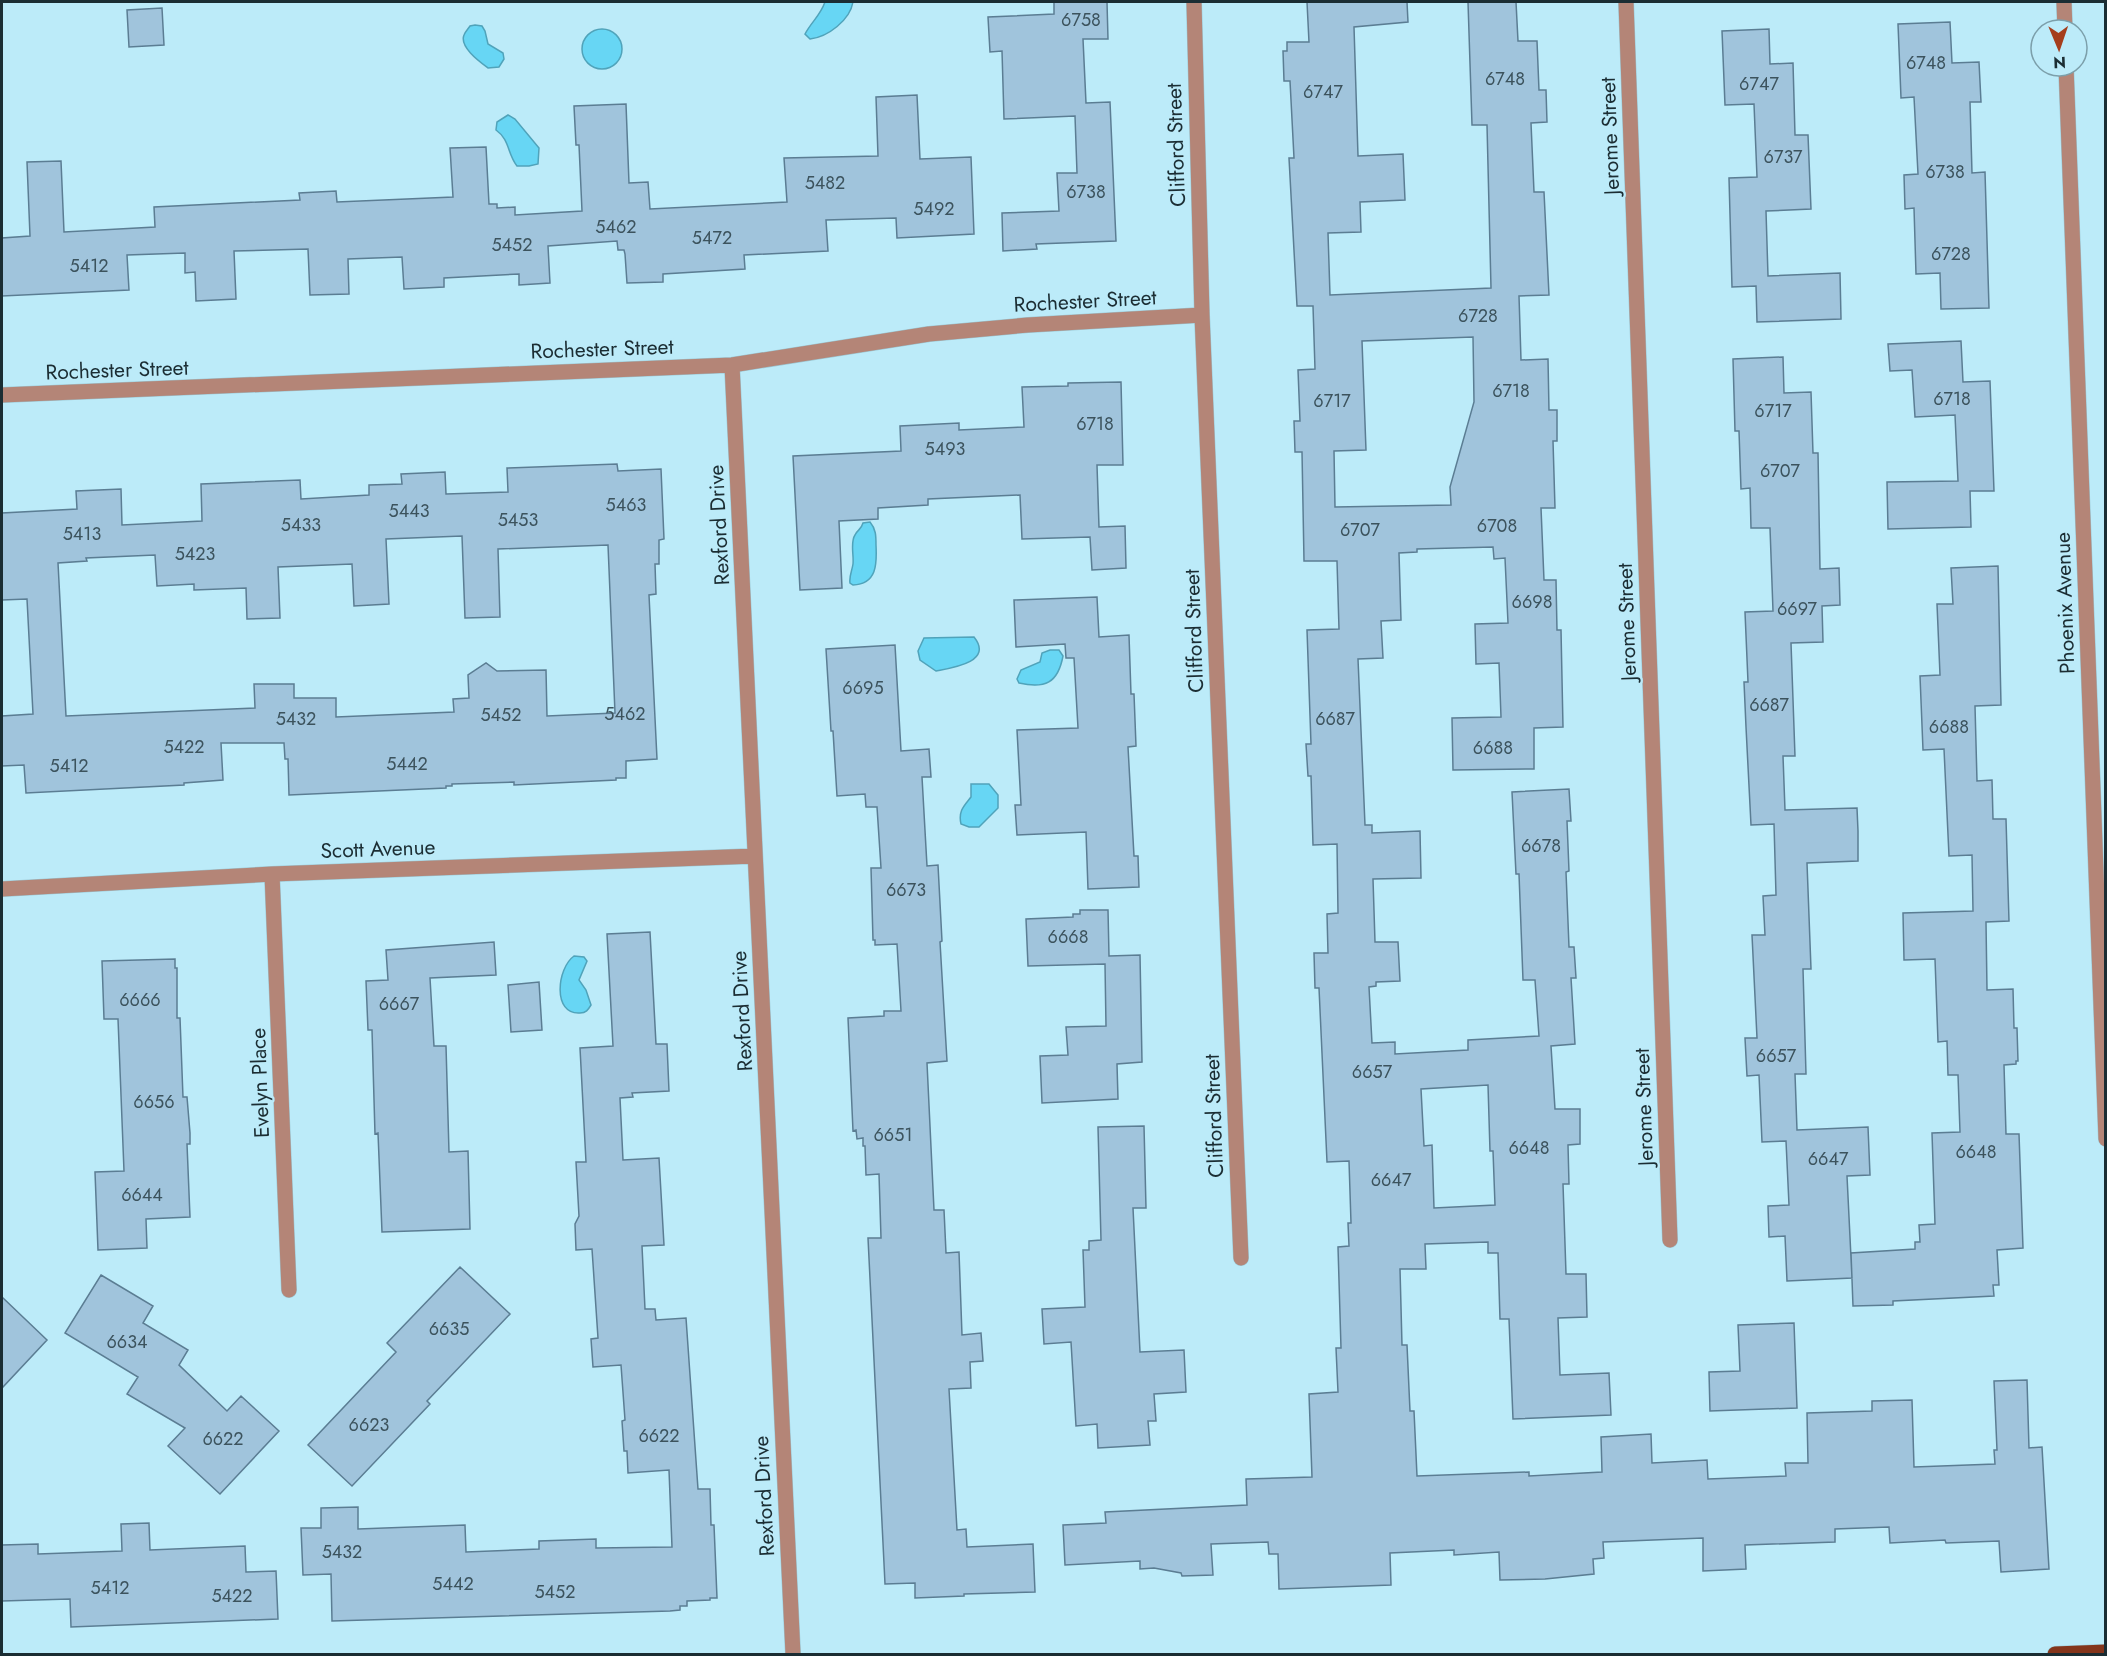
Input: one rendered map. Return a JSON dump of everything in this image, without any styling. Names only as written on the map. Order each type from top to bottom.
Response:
[{"type":"main road","points":[[2055,1654],[2106,1652]]},
{"type":"street","name":"Clifford Street","points":[[1194,2],[1202,315],[1241,1258]]},
{"type":"street","name":"Jerome Street","points":[[1626,2],[1670,1240]]},
{"type":"street","points":[[2064,2],[2065,18]]},
{"type":"street","name":"Phoenix Avenue","points":[[2066,78],[2106,1139]]},
{"type":"street","name":"Rochester Street","points":[[2,396],[732,365],[929,333],[1202,315]]},
{"type":"street","name":"Rexford Drive","points":[[732,365],[793,1654]]},
{"type":"street","name":"Scott Avenue","points":[[2,889],[272,874],[755,856]]},
{"type":"street","name":"Evelyn Place","points":[[272,874],[289,1290]]},
{"type":"water","points":[[825,2],[853,2],[843,21],[824,35],[810,39],[805,34]]},
{"type":"water","points":[[470,26],[482,26],[488,44],[503,53],[504,59],[499,67],[488,68],[467,49],[463,40],[464,34]]},
{"type":"water","points":[[602,29],[616,35],[622,49],[616,63],[602,69],[588,63],[582,49],[588,35]]},
{"type":"water","points":[[508,115],[515,119],[539,148],[538,164],[517,166],[504,138],[496,130],[497,122]]},
{"type":"water","points":[[870,522],[876,536],[874,572],[867,581],[853,585],[850,583],[853,564],[852,545],[863,523]]},
{"type":"water","points":[[974,637],[979,646],[979,652],[975,658],[960,666],[936,671],[920,660],[918,651],[924,638]]},
{"type":"water","points":[[1059,650],[1063,656],[1054,678],[1049,682],[1036,685],[1019,683],[1017,679],[1021,670],[1040,662],[1042,653]]},
{"type":"water","points":[[971,784],[989,784],[998,795],[998,808],[979,827],[961,824],[960,819],[964,806],[971,797]]},
{"type":"water","points":[[574,956],[584,957],[587,961],[579,980],[586,990],[591,1005],[587,1011],[582,1013],[571,1012],[561,999],[561,980],[564,970]]},
{"type":"building","points":[[1054,2],[1107,2],[1108,39],[1083,39],[1086,103],[1110,102],[1116,241],[1036,244],[1037,249],[1003,251],[1002,213],[1059,211],[1057,173],[1077,173],[1075,116],[1004,119],[1002,51],[990,52],[988,17],[1054,14]]},
{"type":"building","points":[[1307,2],[1407,2],[1408,22],[1354,27],[1358,156],[1403,154],[1405,200],[1360,202],[1361,232],[1328,233],[1330,295],[1491,288],[1487,125],[1472,125],[1468,2],[1516,2],[1518,41],[1537,41],[1539,90],[1546,90],[1547,122],[1531,123],[1534,192],[1544,192],[1549,295],[1519,296],[1521,360],[1548,359],[1549,410],[1557,410],[1557,441],[1553,441],[1555,508],[1541,508],[1544,580],[1556,580],[1557,630],[1561,630],[1563,727],[1534,728],[1534,769],[1453,770],[1452,718],[1501,717],[1499,663],[1476,664],[1475,624],[1508,623],[1505,558],[1494,559],[1493,547],[1417,549],[1417,552],[1399,553],[1401,620],[1381,621],[1383,658],[1358,659],[1365,825],[1372,825],[1372,833],[1420,831],[1421,878],[1373,879],[1375,942],[1398,942],[1400,981],[1376,982],[1376,986],[1369,987],[1372,1043],[1395,1042],[1395,1054],[1468,1050],[1468,1040],[1539,1036],[1535,980],[1523,980],[1519,874],[1516,874],[1512,792],[1569,789],[1571,821],[1567,821],[1569,871],[1566,872],[1569,947],[1574,947],[1576,978],[1571,978],[1575,1044],[1551,1046],[1555,1109],[1580,1109],[1580,1144],[1568,1145],[1569,1184],[1563,1184],[1566,1274],[1586,1274],[1587,1317],[1558,1318],[1560,1375],[1609,1373],[1611,1415],[1513,1419],[1509,1319],[1500,1319],[1498,1253],[1488,1253],[1488,1242],[1425,1244],[1426,1269],[1400,1269],[1402,1345],[1407,1345],[1410,1411],[1414,1411],[1417,1476],[1529,1472],[1529,1476],[1602,1472],[1601,1437],[1651,1434],[1652,1463],[1707,1460],[1708,1479],[1786,1476],[1785,1463],[1808,1463],[1807,1413],[1872,1411],[1872,1401],[1912,1400],[1914,1467],[1995,1464],[1994,1450],[1997,1450],[1994,1381],[2027,1380],[2029,1448],[2042,1447],[2049,1569],[2001,1572],[1999,1541],[1946,1543],[1945,1540],[1890,1543],[1889,1527],[1835,1529],[1835,1542],[1745,1545],[1746,1569],[1703,1571],[1703,1538],[1603,1542],[1604,1558],[1593,1559],[1594,1574],[1545,1579],[1500,1580],[1499,1552],[1454,1555],[1454,1550],[1390,1553],[1391,1585],[1279,1589],[1278,1554],[1269,1554],[1268,1542],[1211,1544],[1213,1575],[1182,1576],[1181,1573],[1154,1568],[1140,1569],[1140,1561],[1065,1565],[1063,1525],[1106,1523],[1105,1512],[1247,1505],[1246,1479],[1312,1477],[1309,1394],[1338,1392],[1336,1348],[1341,1348],[1338,1247],[1349,1246],[1348,1223],[1351,1223],[1349,1161],[1327,1162],[1319,988],[1315,988],[1314,953],[1328,953],[1327,914],[1338,913],[1337,844],[1313,845],[1311,776],[1308,776],[1306,744],[1311,744],[1307,630],[1339,629],[1337,561],[1304,561],[1302,452],[1295,452],[1294,421],[1300,421],[1298,370],[1315,369],[1313,306],[1297,306],[1289,158],[1294,158],[1290,81],[1284,81],[1283,51],[1287,51],[1287,42],[1309,42]],"holes":[[[1473,337],[1474,402],[1450,487],[1451,505],[1335,507],[1334,451],[1366,450],[1362,341]],[[1488,1085],[1490,1151],[1493,1151],[1495,1205],[1434,1208],[1432,1145],[1424,1146],[1421,1089]]]},
{"type":"building","points":[[162,8],[164,45],[129,47],[127,10]]},
{"type":"building","points":[[1950,22],[1952,63],[1979,62],[1981,102],[1970,102],[1972,173],[1985,172],[1989,308],[1941,309],[1940,273],[1916,274],[1914,208],[1905,209],[1904,175],[1918,174],[1914,97],[1901,98],[1898,24]]},
{"type":"building","points":[[1769,29],[1770,64],[1793,63],[1795,135],[1808,135],[1811,209],[1766,211],[1768,276],[1840,273],[1841,319],[1757,322],[1756,286],[1732,287],[1729,178],[1757,177],[1754,104],[1725,105],[1722,31]]},
{"type":"building","points":[[917,95],[920,159],[971,157],[974,234],[897,238],[896,218],[826,220],[828,251],[744,255],[745,269],[663,274],[663,282],[627,283],[625,254],[624,250],[618,250],[617,241],[548,246],[550,283],[519,285],[519,274],[444,278],[444,287],[404,289],[402,257],[348,259],[349,294],[310,295],[308,249],[234,251],[236,299],[196,301],[195,272],[185,273],[185,253],[127,255],[129,290],[2,296],[2,238],[30,236],[27,162],[61,161],[64,232],[155,227],[154,207],[300,200],[299,193],[336,191],[337,202],[453,197],[450,148],[486,147],[489,204],[497,204],[497,208],[515,207],[515,215],[582,211],[579,145],[576,145],[574,106],[626,104],[629,183],[648,182],[650,209],[787,202],[784,158],[878,156],[876,97]]},
{"type":"building","points":[[1961,341],[1963,382],[1990,381],[1994,491],[1970,491],[1971,527],[1888,529],[1887,482],[1958,481],[1955,415],[1915,417],[1912,370],[1890,371],[1888,344]]},
{"type":"building","points":[[1783,357],[1784,393],[1811,392],[1813,453],[1818,453],[1820,569],[1839,568],[1840,605],[1822,606],[1823,642],[1791,643],[1795,756],[1783,756],[1785,810],[1857,808],[1858,831],[1858,861],[1807,863],[1811,969],[1803,969],[1806,1074],[1795,1074],[1797,1130],[1868,1127],[1870,1175],[1847,1176],[1852,1278],[1787,1281],[1785,1236],[1769,1237],[1768,1206],[1789,1205],[1786,1141],[1762,1142],[1759,1075],[1747,1076],[1745,1038],[1757,1038],[1752,935],[1765,935],[1763,896],[1776,895],[1774,824],[1751,825],[1744,682],[1748,682],[1745,612],[1773,611],[1770,528],[1751,528],[1750,488],[1741,489],[1739,431],[1735,431],[1733,359]]},
{"type":"building","points":[[1121,382],[1123,465],[1097,465],[1099,527],[1125,526],[1126,568],[1092,570],[1090,537],[1022,539],[1020,495],[928,499],[928,505],[878,508],[878,519],[839,521],[842,588],[800,590],[793,456],[901,451],[900,426],[959,423],[959,430],[1024,427],[1022,387]]},
{"type":"building","points":[[617,464],[618,471],[661,469],[664,539],[659,540],[659,564],[655,564],[656,594],[649,595],[657,759],[626,761],[626,778],[514,785],[514,782],[452,784],[446,788],[289,795],[288,759],[285,759],[284,743],[221,743],[223,780],[184,783],[184,785],[26,793],[24,765],[2,766],[2,716],[33,714],[27,599],[2,600],[2,513],[77,509],[76,491],[121,489],[122,525],[202,521],[201,484],[300,480],[301,499],[369,495],[369,485],[402,484],[401,474],[445,472],[446,494],[508,492],[507,468]],"holes":[[[462,536],[465,618],[500,617],[498,549],[608,545],[615,713],[547,716],[546,670],[497,671],[486,663],[468,675],[469,698],[453,699],[454,712],[336,717],[336,698],[294,698],[294,684],[254,684],[255,708],[66,716],[58,563],[87,561],[86,558],[155,555],[157,586],[194,584],[194,590],[246,588],[247,619],[280,618],[278,567],[352,564],[354,606],[389,604],[386,539]]]},
{"type":"building","points":[[1998,566],[2001,705],[1975,706],[1977,781],[1992,780],[1993,819],[2006,819],[2009,921],[1986,922],[1987,990],[2013,989],[2018,1061],[2016,1064],[2004,1065],[2006,1134],[2019,1134],[2023,1248],[1997,1250],[1999,1285],[1993,1285],[1994,1296],[1893,1301],[1893,1305],[1853,1306],[1851,1253],[1915,1249],[1915,1242],[1920,1242],[1919,1225],[1935,1224],[1932,1133],[1960,1132],[1958,1075],[1948,1075],[1947,1041],[1938,1042],[1935,959],[1904,960],[1903,913],[1973,911],[1972,855],[1949,856],[1944,749],[1923,750],[1920,676],[1940,675],[1937,604],[1953,604],[1951,568]]},
{"type":"building","points":[[1097,597],[1099,637],[1129,635],[1136,746],[1128,747],[1134,856],[1138,856],[1139,887],[1088,889],[1086,832],[1017,835],[1015,805],[1021,805],[1017,730],[1078,728],[1074,658],[1066,658],[1065,644],[1016,647],[1014,600]]},
{"type":"building","points":[[895,645],[901,751],[929,749],[931,777],[922,777],[927,866],[938,865],[947,1061],[927,1063],[934,1210],[944,1210],[946,1253],[959,1252],[962,1335],[981,1333],[983,1361],[970,1362],[971,1388],[949,1389],[957,1530],[966,1529],[967,1547],[1033,1544],[1035,1592],[915,1598],[915,1583],[885,1584],[868,1238],[881,1238],[879,1174],[866,1175],[863,1138],[857,1139],[856,1130],[853,1131],[848,1018],[884,1016],[884,1011],[901,1011],[897,944],[875,945],[875,940],[873,940],[871,868],[881,868],[877,807],[866,807],[865,794],[837,796],[826,649]]},
{"type":"building","points":[[1080,910],[1108,910],[1109,956],[1140,955],[1142,1062],[1117,1064],[1118,1099],[1042,1103],[1040,1056],[1068,1055],[1066,1027],[1106,1026],[1105,964],[1028,966],[1026,919],[1073,917],[1073,914],[1080,914]]},
{"type":"building","points":[[650,932],[656,1044],[667,1044],[669,1091],[632,1093],[633,1097],[620,1098],[623,1160],[659,1158],[664,1245],[642,1246],[645,1309],[655,1309],[656,1320],[686,1318],[698,1489],[710,1489],[717,1598],[687,1601],[687,1606],[680,1606],[680,1610],[670,1611],[332,1621],[331,1574],[303,1575],[301,1528],[321,1528],[321,1508],[358,1507],[358,1529],[465,1525],[466,1552],[539,1549],[539,1541],[596,1539],[596,1548],[672,1547],[669,1470],[628,1473],[622,1421],[625,1420],[621,1365],[593,1367],[591,1339],[598,1338],[592,1249],[576,1250],[575,1224],[579,1216],[576,1162],[586,1162],[580,1048],[613,1046],[607,934]]},
{"type":"building","points":[[494,942],[496,975],[430,978],[434,1046],[446,1046],[449,1152],[468,1151],[470,1229],[382,1232],[378,1133],[375,1134],[372,1030],[368,1030],[366,981],[388,980],[386,950]]},
{"type":"building","points":[[175,959],[183,1097],[187,1097],[190,1133],[190,1144],[187,1144],[190,1217],[146,1219],[147,1248],[98,1250],[95,1172],[124,1171],[118,1019],[104,1019],[102,961]]},
{"type":"building","points":[[539,982],[542,1030],[511,1032],[508,985]]},
{"type":"building","points":[[1144,1126],[1146,1208],[1133,1208],[1140,1352],[1184,1350],[1186,1392],[1154,1394],[1156,1421],[1148,1421],[1150,1445],[1098,1448],[1097,1424],[1076,1426],[1071,1342],[1044,1344],[1042,1309],[1085,1307],[1083,1250],[1089,1250],[1089,1241],[1101,1240],[1098,1127]]},
{"type":"building","points":[[460,1267],[510,1314],[427,1401],[430,1404],[352,1486],[308,1445],[396,1352],[387,1343]]},
{"type":"building","points":[[101,1275],[153,1306],[143,1323],[188,1350],[179,1365],[227,1411],[241,1396],[279,1431],[220,1494],[168,1446],[185,1428],[127,1394],[138,1377],[65,1333]]},
{"type":"building","points":[[2,1297],[47,1340],[2,1388]]},
{"type":"building","points":[[1794,1323],[1797,1408],[1710,1411],[1709,1372],[1740,1371],[1738,1325]]},
{"type":"building","points":[[149,1523],[150,1550],[245,1546],[246,1572],[276,1571],[278,1619],[71,1627],[70,1599],[2,1601],[2,1545],[38,1544],[38,1554],[122,1551],[121,1524]]}]
